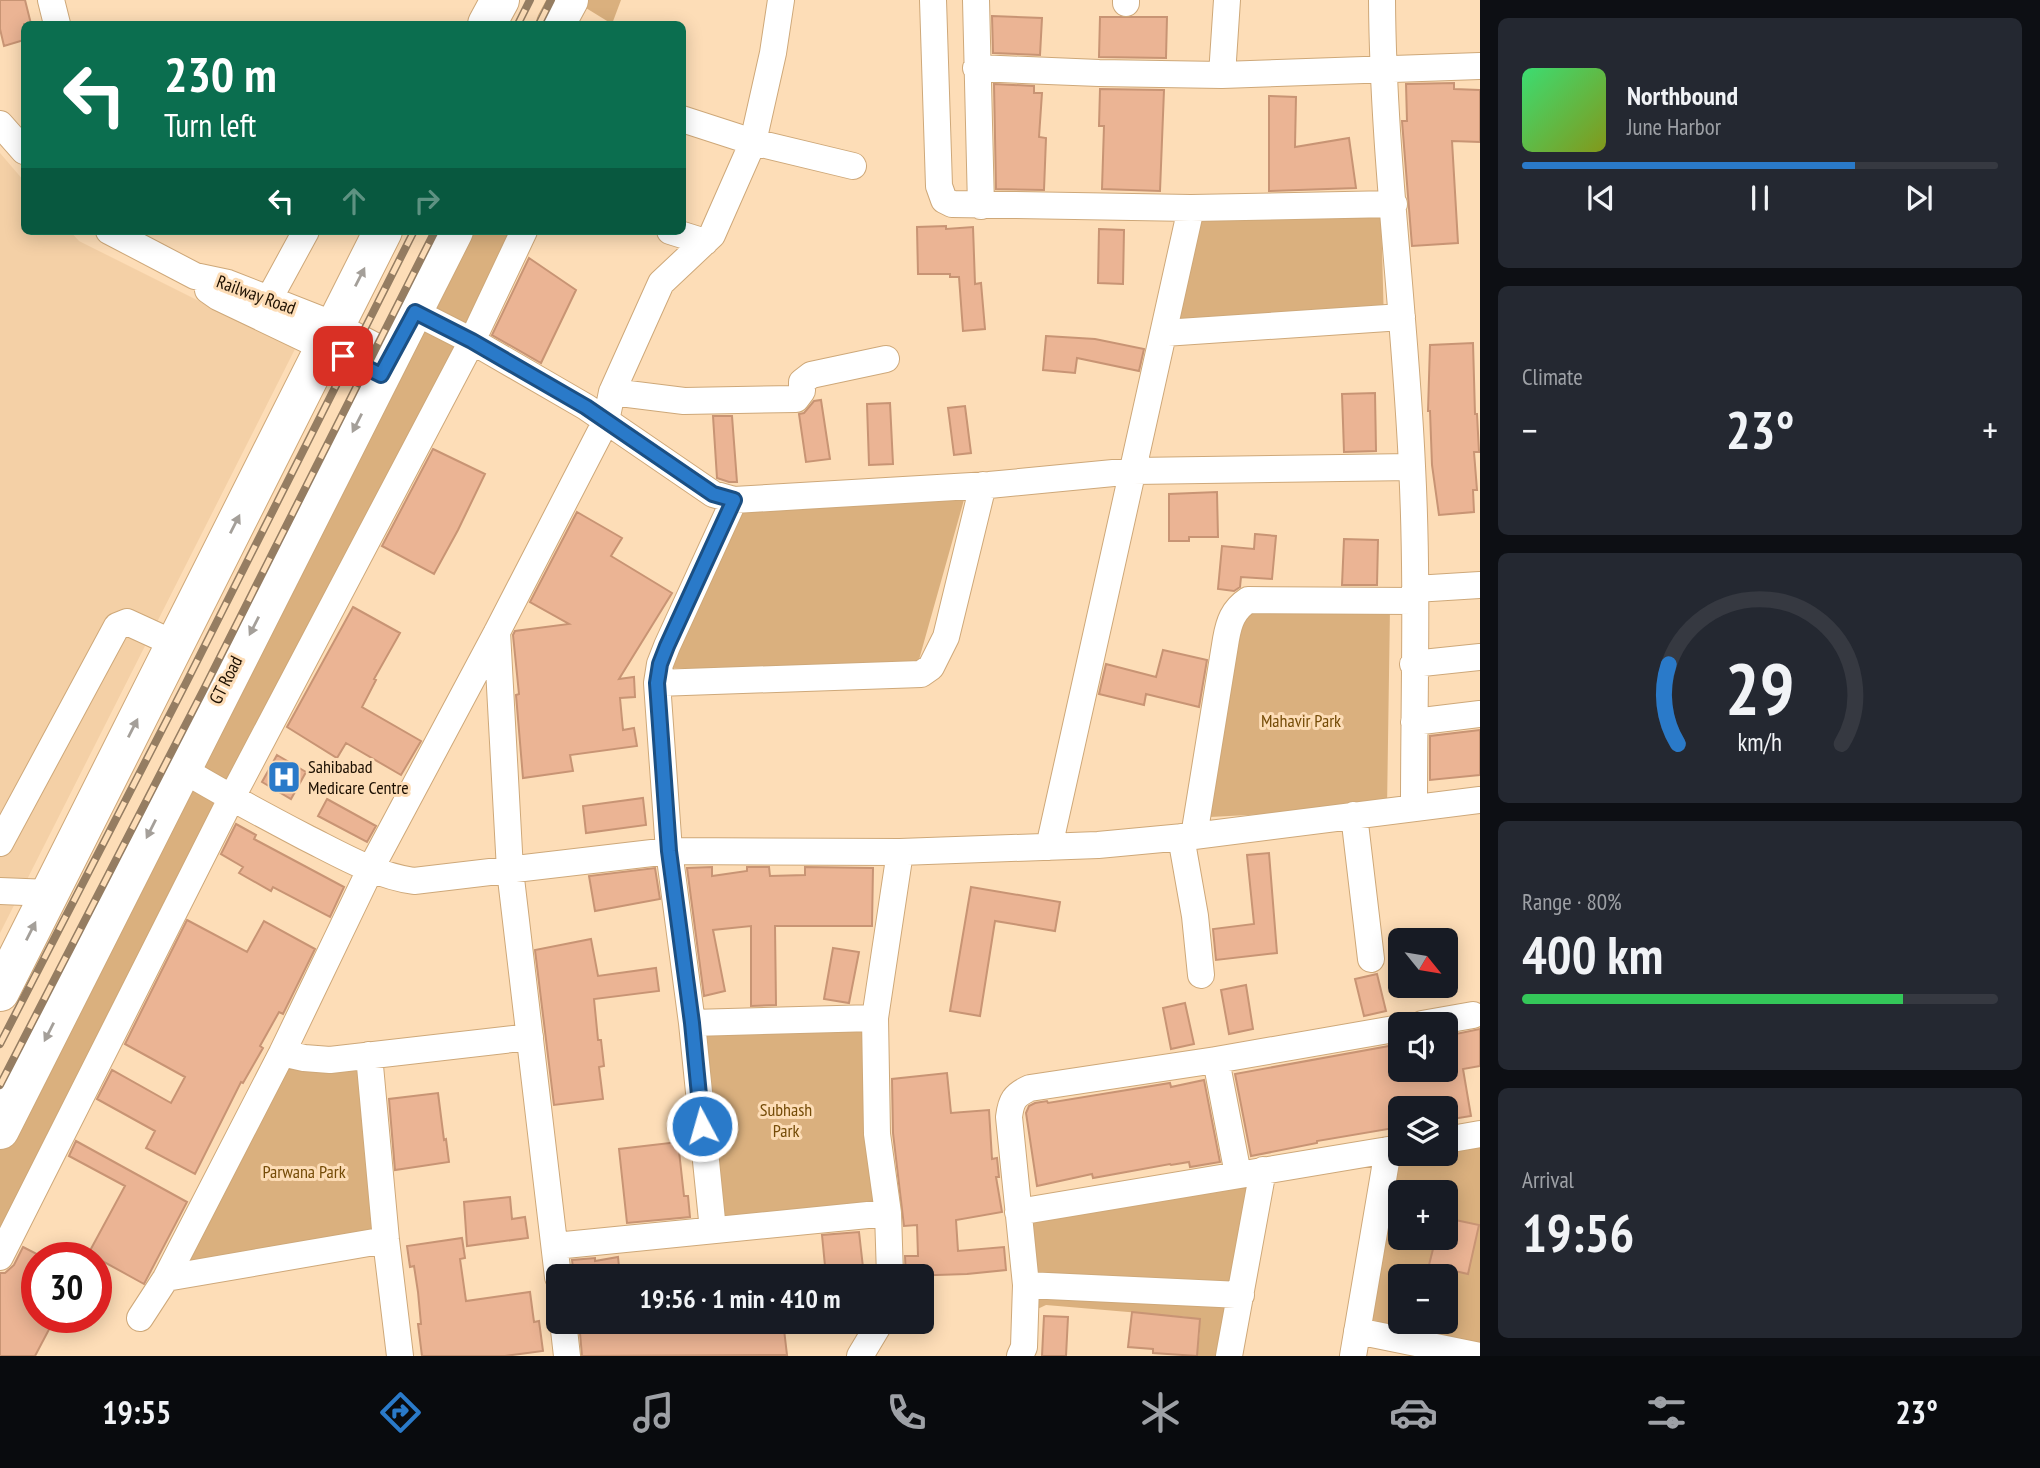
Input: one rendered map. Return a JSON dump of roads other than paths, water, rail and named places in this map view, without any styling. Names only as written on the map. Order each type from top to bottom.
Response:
[{"type":"highway","points":[[489,21],[500,0]]},
{"type":"highway","points":[[558,21],[569,0]]},
{"type":"highway","points":[[0,992],[381,235]]},
{"type":"highway","name":"GT Road","points":[[0,1130],[452,235]]},
{"type":"street","points":[[51,0],[56,21]]},
{"type":"street","points":[[140,1318],[166,1279],[282,1053],[370,870],[606,421],[612,392],[661,283],[705,242],[718,223],[753,142],[773,53],[781,0]]},
{"type":"street","points":[[933,0],[940,194],[952,204],[1191,208],[1394,204]]},
{"type":"street","points":[[946,0],[976,1],[981,206]]},
{"type":"street","points":[[1222,75],[1227,0]]},
{"type":"street","points":[[1382,0],[1383,70],[1412,467],[1415,595],[1414,807]]},
{"type":"street","points":[[976,68],[1222,75],[1480,66]]},
{"type":"street","points":[[686,120],[753,142],[853,166]]},
{"type":"street","points":[[0,124],[21,148]]},
{"type":"street","points":[[1049,847],[1191,208]]},
{"type":"street","name":"Railway Road","points":[[117,235],[195,276],[228,283],[269,299],[330,336],[386,365]]},
{"type":"street","points":[[269,299],[304,235]]},
{"type":"street","points":[[0,1257],[231,799],[472,341],[522,235]]},
{"type":"street","points":[[683,235],[705,242]]},
{"type":"street","name":"Railway Road","points":[[195,276],[218,297],[330,336]]},
{"type":"street","points":[[415,312],[472,341],[606,421],[713,494],[734,500],[983,485],[1134,471],[1412,467]]},
{"type":"street","points":[[1164,333],[1402,317]]},
{"type":"street","points":[[612,392],[684,401],[796,399],[802,391],[802,382],[811,375],[886,359]]},
{"type":"street","points":[[657,683],[921,674],[931,667],[946,637],[983,485]]},
{"type":"street","points":[[713,1230],[692,1023],[669,851],[657,683],[667,646],[734,500]]},
{"type":"street","points":[[1201,975],[1187,836],[1230,620],[1238,607],[1248,600],[1415,595],[1480,584]]},
{"type":"street","points":[[0,843],[117,626],[127,622],[175,644]]},
{"type":"street","points":[[497,632],[510,870],[557,1264]]},
{"type":"street","points":[[1413,664],[1480,657]]},
{"type":"street","points":[[1413,722],[1480,715]]},
{"type":"street","points":[[182,769],[231,799],[370,870],[414,881],[669,851],[900,852],[1049,847],[1187,836],[1480,800]]},
{"type":"street","points":[[1354,814],[1371,959]]},
{"type":"street","points":[[890,1264],[888,1213],[877,1134],[875,1018],[900,852]]},
{"type":"street","points":[[0,891],[50,893]]},
{"type":"street","points":[[1458,1018],[1474,1015]]},
{"type":"street","points":[[692,1023],[875,1018]]},
{"type":"street","points":[[1020,1356],[1024,1346],[1026,1285],[1009,1118],[1010,1102],[1017,1093],[1030,1088],[1388,1030]]},
{"type":"street","points":[[282,1053],[330,1060],[530,1037]]},
{"type":"street","points":[[369,1055],[400,1356]]},
{"type":"street","points":[[1216,1060],[1251,1172],[1241,1295],[1229,1356]]},
{"type":"street","points":[[1458,1138],[1480,1134]]},
{"type":"street","points":[[1018,1212],[1388,1150]]},
{"type":"street","points":[[1391,1166],[1355,1343],[1480,1356]]},
{"type":"street","points":[[555,1247],[888,1213]]},
{"type":"street","points":[[166,1279],[386,1240]]},
{"type":"street","points":[[1026,1285],[1241,1295]]},
{"type":"street","points":[[564,1334],[566,1356]]},
{"type":"street","points":[[860,1356],[873,1334]]},
{"type":"railway","points":[[520,21],[530,0]]},
{"type":"railway","points":[[540,21],[551,0]]},
{"type":"railway","points":[[0,1044],[412,235]]},
{"type":"railway","points":[[0,1085],[433,235]]},
{"type":"place","name":"Sahibabad Medicare Centre","points":[[284,777]]},
{"type":"park label","name":"Mahavir Park","points":[[1301,721]]},
{"type":"park label","name":"Subhash Park","points":[[786,1120]]},
{"type":"park label","name":"Parwana Park","points":[[304,1172]]}]
